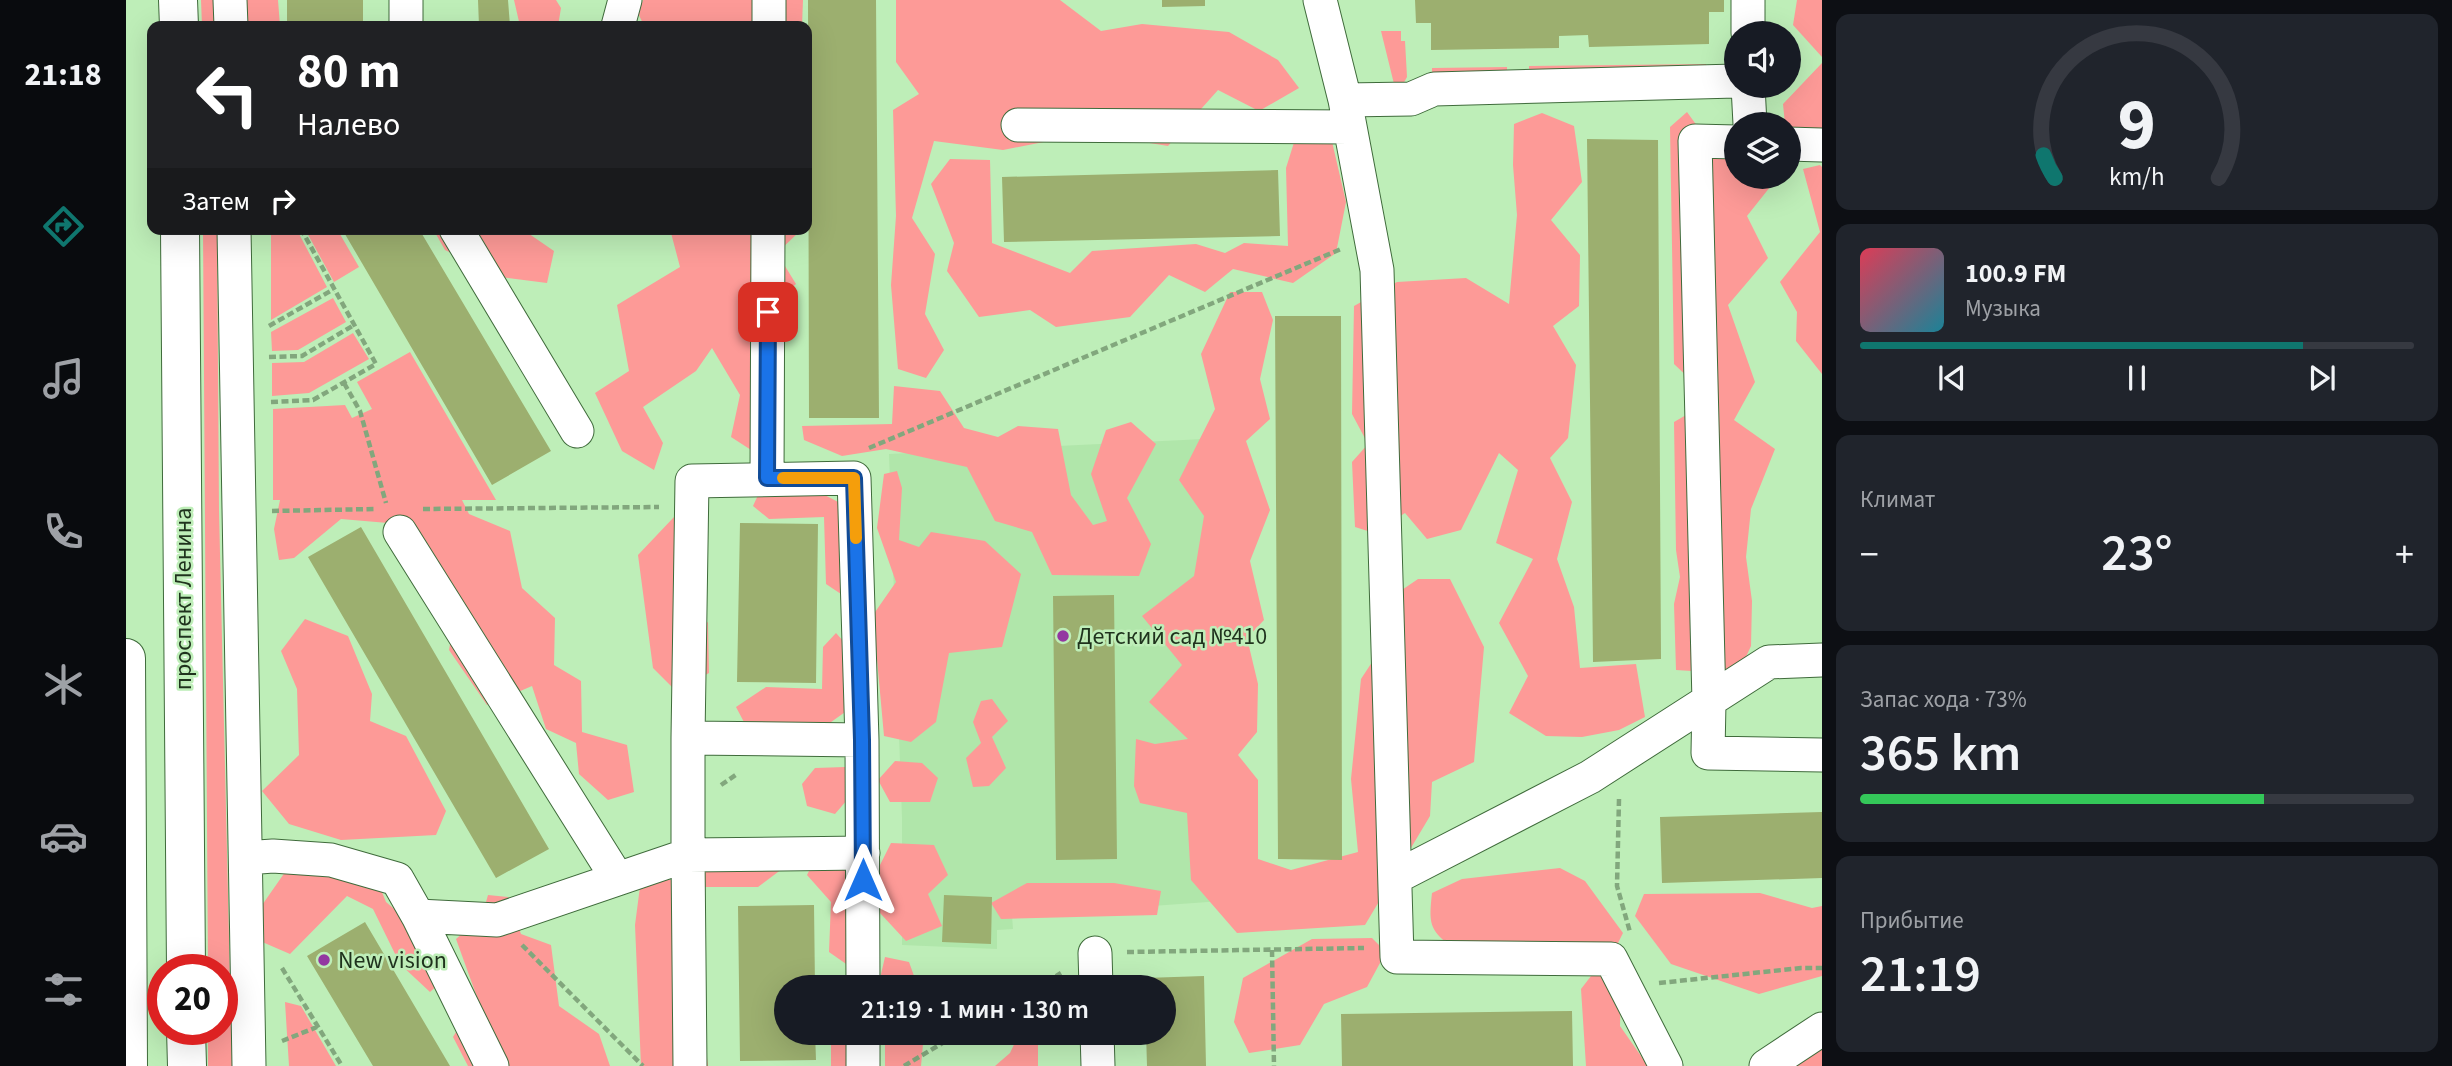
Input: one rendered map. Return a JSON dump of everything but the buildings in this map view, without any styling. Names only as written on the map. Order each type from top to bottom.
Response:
[{"type":"main road","points":[[178,0],[178,21]]},
{"type":"main road","name":"проспект Ленина","points":[[180,235],[186,954]]},
{"type":"main road","points":[[126,658],[128,1066]]},
{"type":"main road","points":[[186,1045],[187,1066]]},
{"type":"street","points":[[230,0],[231,21]]},
{"type":"street","points":[[406,0],[407,21]]},
{"type":"street","points":[[619,21],[625,0]]},
{"type":"street","points":[[769,0],[769,21]]},
{"type":"street","points":[[1320,0],[1348,113],[1377,270],[1397,957],[1611,959],[1666,1066]]},
{"type":"street","points":[[1748,0],[1748,21]]},
{"type":"street","points":[[1018,125],[1348,113],[1411,99],[1434,89],[1724,81]]},
{"type":"street","points":[[1724,142],[1695,141],[1708,753],[1822,755]]},
{"type":"street","points":[[1801,144],[1822,145]]},
{"type":"street","points":[[234,235],[249,1066]]},
{"type":"street","points":[[460,235],[576,431]]},
{"type":"street","points":[[767,478],[768,235]]},
{"type":"street","points":[[690,1066],[688,738],[692,481],[854,478],[862,740],[863,975]]},
{"type":"street","points":[[408,520],[617,878]]},
{"type":"street","points":[[1396,877],[1590,778],[1769,662],[1822,660]]},
{"type":"street","points":[[688,738],[862,740]]},
{"type":"street","points":[[418,916],[497,920],[688,855],[863,853]]},
{"type":"street","points":[[246,858],[273,856],[331,860],[397,879],[492,1066]]},
{"type":"street","points":[[1095,953],[1096,975]]},
{"type":"street","points":[[1766,1066],[1822,1029]]},
{"type":"street","points":[[863,1045],[863,1066]]},
{"type":"street","points":[[1097,1045],[1098,1066]]},
{"type":"path","points":[[266,402],[313,400],[376,364],[304,235]]},
{"type":"path","points":[[854,478],[869,448],[1371,236]]},
{"type":"path","points":[[265,328],[334,289]]},
{"type":"path","points":[[266,357],[302,356],[354,325]]},
{"type":"path","points":[[268,511],[387,509],[360,411],[344,382]]},
{"type":"path","points":[[408,520],[692,506]]},
{"type":"path","points":[[1619,791],[1617,886],[1631,935]]},
{"type":"path","points":[[497,920],[643,1066]]},
{"type":"path","points":[[1095,953],[1397,947]]},
{"type":"path","points":[[1272,950],[1274,1066]]},
{"type":"path","points":[[275,957],[342,1066]]},
{"type":"path","points":[[1658,983],[1822,968]]},
{"type":"path","points":[[276,1044],[317,1027]]},
{"type":"path","points":[[904,1066],[939,1045]]},
{"type":"shaded area","points":[[201,0],[215,0],[216,21],[202,21]]},
{"type":"shaded area","points":[[243,0],[278,0],[280,21],[244,21]]},
{"type":"shaded area","points":[[514,0],[556,0],[561,8],[559,21],[519,21]]},
{"type":"shaded area","points":[[643,0],[803,0],[802,21],[642,21],[638,13]]},
{"type":"shaded area","points":[[896,0],[1060,0],[1101,31],[1142,24],[1229,32],[1278,60],[1299,88],[1259,111],[1218,90],[1168,146],[1089,133],[1003,150],[934,141],[912,218],[935,254],[925,314],[944,350],[926,378],[898,369],[891,285],[896,216],[893,110],[919,94],[896,62]]},
{"type":"shaded area","points":[[1797,0],[1822,0],[1822,57],[1801,34],[1801,21],[1794,21]]},
{"type":"shaded area","points":[[1381,31],[1401,31],[1401,41],[1405,41],[1407,77],[1402,86],[1395,88]]},
{"type":"shaded area","points":[[1822,63],[1822,138],[1801,134],[1801,112],[1784,112],[1783,104],[1789,98],[1801,98],[1801,85]]},
{"type":"shaded area","points":[[1706,64],[1706,71],[1529,74],[1529,66]]},
{"type":"shaded area","points":[[1507,67],[1507,74],[1432,75],[1432,68]]},
{"type":"shaded area","points":[[1687,112],[1719,156],[1724,155],[1724,189],[1768,189],[1747,216],[1768,258],[1728,305],[1755,382],[1734,420],[1775,449],[1751,509],[1746,557],[1752,601],[1751,646],[1738,674],[1676,670],[1674,604],[1680,577],[1676,550],[1674,422],[1712,400],[1674,364],[1670,127]]},
{"type":"shaded area","points":[[1542,113],[1574,126],[1582,182],[1551,220],[1580,255],[1579,306],[1553,326],[1576,365],[1568,438],[1550,458],[1572,502],[1557,559],[1574,607],[1580,668],[1636,664],[1645,717],[1619,730],[1582,737],[1546,736],[1509,713],[1528,676],[1499,623],[1533,559],[1496,543],[1518,470],[1499,453],[1461,530],[1427,539],[1405,513],[1374,533],[1355,527],[1352,462],[1368,444],[1352,414],[1354,306],[1397,282],[1466,278],[1509,304],[1517,215],[1513,165],[1514,124]]},
{"type":"shaded area","points":[[1297,133],[1330,133],[1346,202],[1336,253],[1293,283],[1233,269],[1205,292],[1169,275],[1130,317],[1056,327],[1030,310],[979,317],[947,271],[954,243],[931,184],[950,159],[990,160],[992,243],[1070,273],[1092,251],[1196,244],[1225,253],[1244,243],[1288,246],[1286,168]]},
{"type":"shaded area","points":[[1820,165],[1822,374],[1796,341],[1797,312],[1780,282],[1820,232],[1803,169]]},
{"type":"shaded area","points":[[203,235],[217,235],[219,511],[229,954],[208,954]]},
{"type":"shaded area","points":[[271,235],[300,235],[327,287],[271,320]]},
{"type":"shaded area","points":[[308,235],[340,235],[359,267],[334,282]]},
{"type":"shaded area","points":[[436,235],[531,235],[554,251],[547,283],[501,277],[445,250]]},
{"type":"shaded area","points":[[672,235],[796,235],[777,253],[796,284],[753,321],[762,457],[731,437],[740,395],[712,348],[696,371],[643,407],[663,443],[654,470],[622,451],[595,393],[629,371],[617,305],[680,267]]},
{"type":"shaded area","points":[[1230,292],[1262,292],[1273,320],[1260,379],[1270,419],[1246,441],[1270,510],[1250,561],[1264,620],[1247,638],[1258,684],[1257,732],[1238,755],[1258,780],[1258,859],[1291,870],[1358,852],[1351,779],[1361,679],[1380,650],[1374,609],[1418,579],[1450,579],[1484,647],[1474,762],[1432,782],[1430,816],[1365,925],[1237,933],[1191,880],[1187,813],[1140,803],[1134,786],[1136,739],[1155,744],[1188,739],[1149,702],[1182,665],[1142,616],[1194,576],[1204,516],[1179,480],[1215,409],[1201,354]]},
{"type":"shaded area","points":[[333,298],[346,322],[298,350],[272,351],[271,332]]},
{"type":"shaded area","points":[[353,333],[369,359],[309,393],[272,396],[272,363],[304,362]]},
{"type":"shaded area","points":[[410,352],[496,500],[462,500],[469,514],[510,531],[522,588],[555,618],[554,665],[581,681],[582,732],[627,745],[634,792],[608,800],[579,774],[576,743],[546,729],[532,686],[487,705],[449,650],[455,617],[388,523],[341,519],[294,558],[279,560],[274,529],[280,500],[273,500],[273,409],[345,405],[352,418],[372,409],[357,382]]},
{"type":"shaded area","points":[[894,386],[940,391],[964,428],[998,437],[1018,426],[1058,429],[1071,495],[1093,525],[1107,521],[1091,474],[1106,430],[1131,422],[1156,444],[1127,498],[1151,544],[1139,576],[1052,575],[1032,532],[995,521],[967,467],[886,449],[842,456],[804,440],[802,426],[892,424]]},
{"type":"shaded area","name":"Детский сад №410","points":[[1225,438],[1236,900],[1012,916],[1013,929],[997,930],[997,949],[902,945],[902,818],[889,454]]},
{"type":"shaded area","points":[[897,471],[902,488],[899,540],[919,547],[931,532],[985,541],[1021,574],[1002,647],[949,653],[936,722],[911,742],[884,736],[873,615],[896,582],[877,528],[884,474]]},
{"type":"shaded area","points":[[813,489],[844,505],[841,594],[826,584],[824,517],[769,519],[753,506],[759,493]]},
{"type":"shaded area","points":[[674,517],[700,524],[686,590],[708,623],[709,673],[676,691],[653,668],[638,555]]},
{"type":"shaded area","points":[[305,619],[348,636],[372,694],[370,721],[406,736],[446,811],[436,835],[341,840],[289,824],[262,791],[299,755],[297,689],[281,651]]},
{"type":"shaded area","points":[[836,633],[853,652],[848,710],[817,732],[745,724],[736,707],[766,687],[822,689],[823,647]]},
{"type":"shaded area","points":[[992,699],[1008,721],[992,737],[1006,768],[989,786],[973,787],[966,758],[981,743],[973,722],[981,701]]},
{"type":"shaded area","points":[[895,761],[922,763],[938,778],[930,802],[890,802],[878,780]]},
{"type":"shaded area","points":[[845,767],[853,793],[835,814],[807,806],[802,784],[815,768]]},
{"type":"shaded area","points":[[823,843],[873,879],[891,843],[934,845],[948,875],[928,894],[942,926],[906,941],[880,913],[849,966],[829,952],[831,902],[807,875]]},
{"type":"shaded area","points":[[290,865],[375,875],[386,902],[411,923],[441,982],[430,992],[400,964],[373,909],[347,896],[290,954],[260,941],[260,908]]},
{"type":"shaded area","points":[[786,866],[758,887],[700,887],[706,939],[678,965],[703,1023],[708,1066],[641,1066],[635,925],[641,879],[675,880],[710,870]]},
{"type":"shaded area","points":[[1560,868],[1585,881],[1623,933],[1615,949],[1453,947],[1439,936],[1432,925],[1432,893],[1462,879]]},
{"type":"shaded area","points":[[1027,883],[1114,883],[1161,891],[1157,915],[1001,919],[991,903]]},
{"type":"shaded area","points":[[1760,893],[1812,908],[1822,906],[1822,976],[1759,994],[1671,964],[1635,916],[1644,894]]},
{"type":"shaded area","points":[[488,895],[508,897],[521,934],[551,945],[559,1006],[599,1034],[610,1066],[468,1066],[453,1037],[477,997],[456,939],[482,916]]},
{"type":"shaded area","points":[[1372,938],[1386,952],[1367,987],[1324,1004],[1300,1045],[1249,1053],[1234,1022],[1243,978],[1312,939]]},
{"type":"shaded area","points":[[885,957],[909,962],[914,975],[881,975]]},
{"type":"shaded area","points":[[1598,967],[1621,988],[1620,1026],[1648,1066],[1586,1066],[1581,989]]},
{"type":"shaded area","points":[[285,1002],[301,1006],[336,1066],[289,1066]]},
{"type":"shaded area","points":[[208,1045],[232,1045],[232,1066],[208,1066]]},
{"type":"shaded area","points":[[831,1045],[860,1045],[858,1066],[831,1066]]},
{"type":"shaded area","points":[[885,1045],[923,1045],[921,1066],[885,1066]]},
{"type":"shaded area","points":[[1014,1045],[1038,1045],[1038,1066],[995,1066],[1010,1053]]},
{"type":"shaded area","points":[[1822,1047],[1822,1066],[1793,1066]]},
{"type":"slow traffic","points":[[783,478],[854,478],[856,538]]},
{"type":"place","name":"Детский сад №410","points":[[1063,636]]},
{"type":"place","name":"New vision","points":[[324,960]]},
{"type":"route","points":[[768,312],[767,478],[854,478],[864,818],[863,880]]}]
